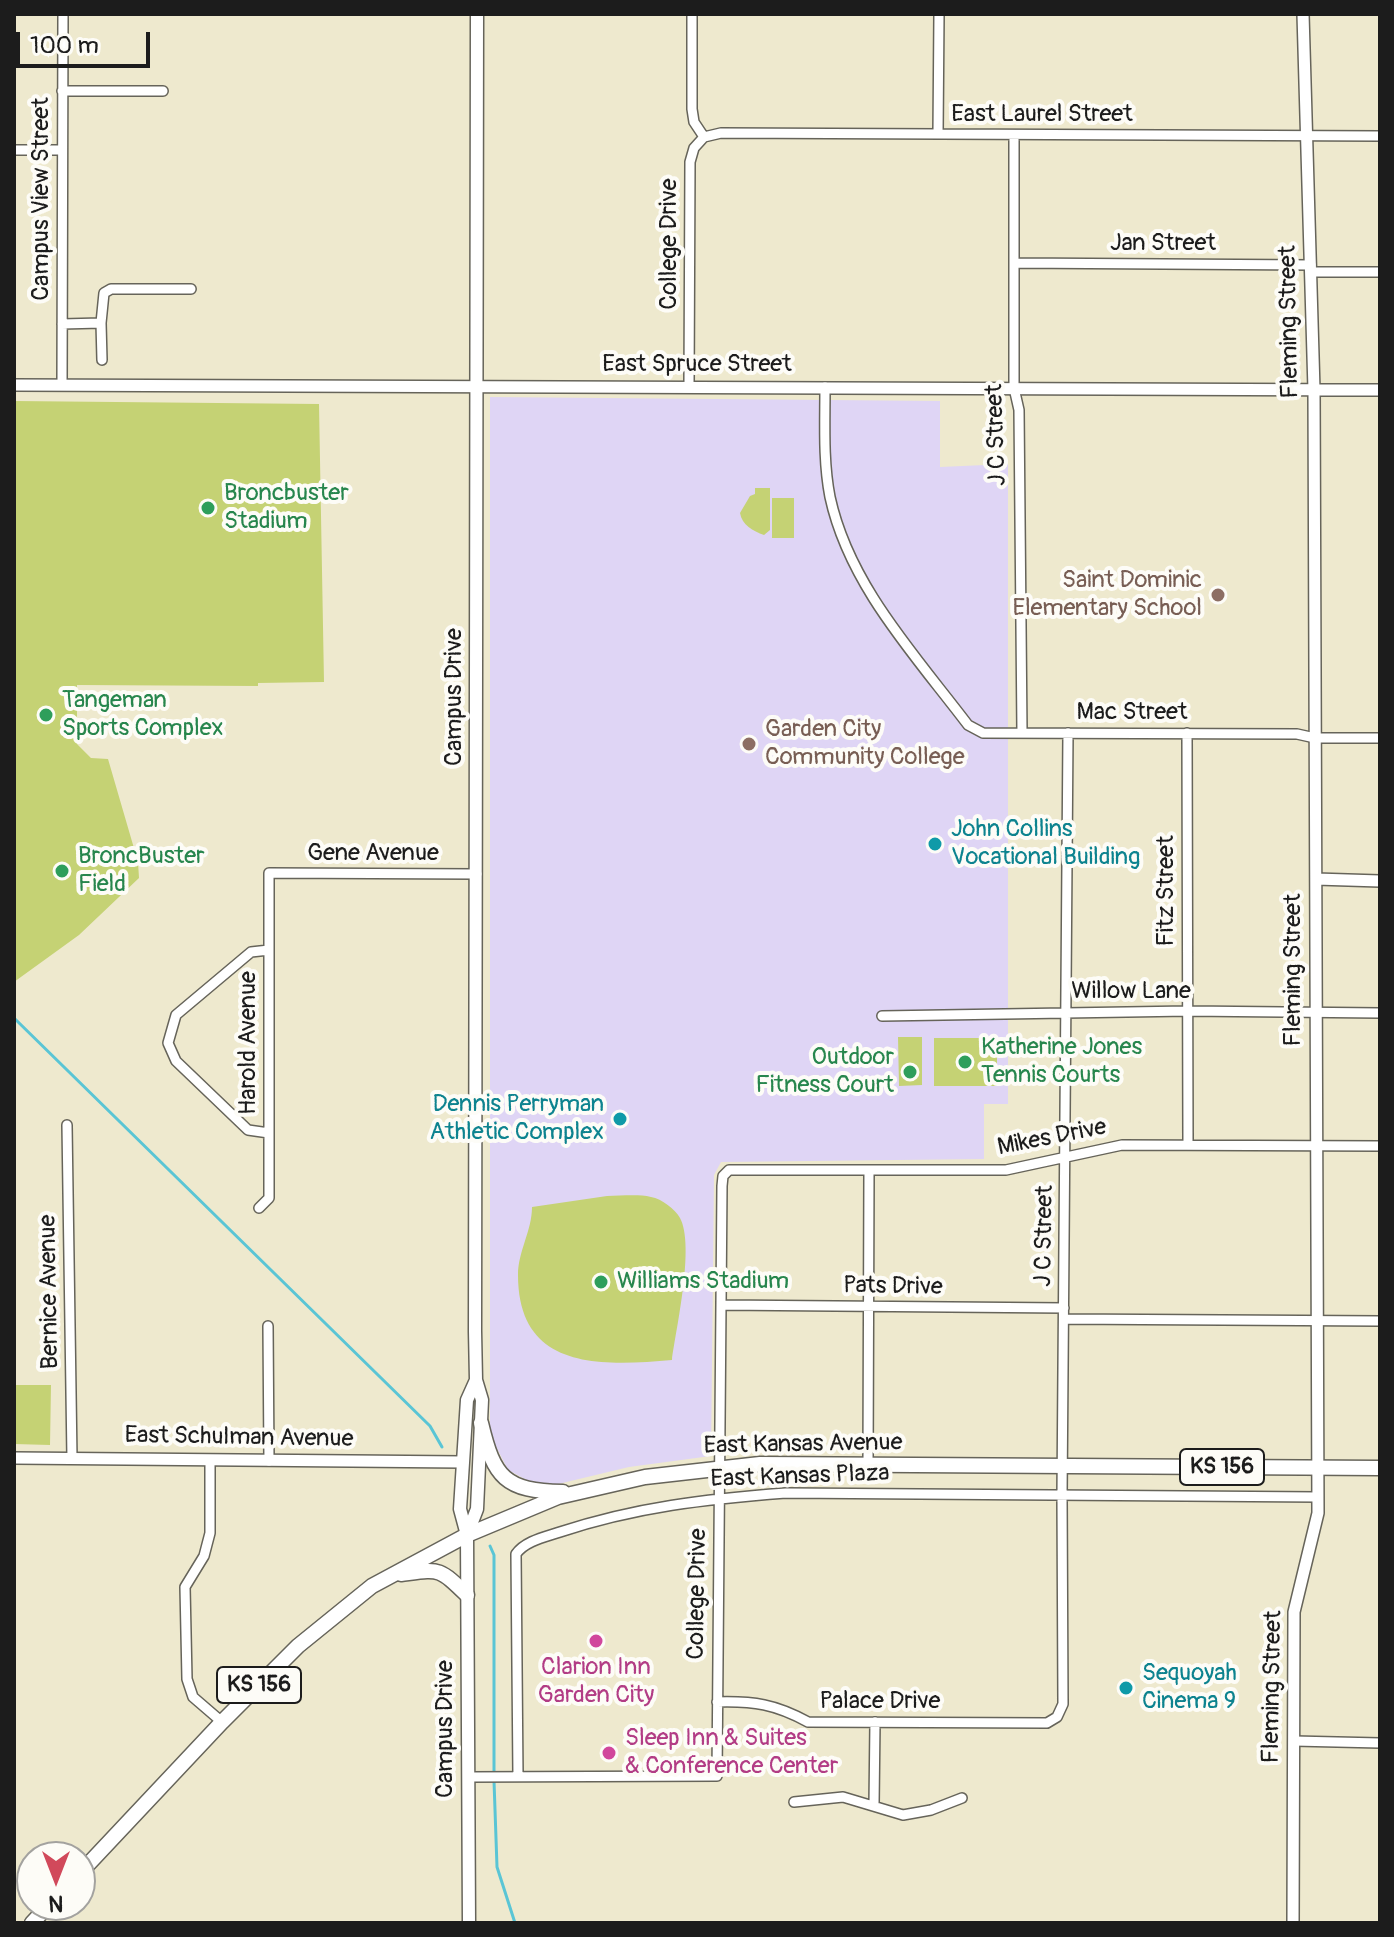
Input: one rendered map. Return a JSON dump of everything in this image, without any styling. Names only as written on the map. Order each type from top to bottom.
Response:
[{"type":"main road","name":"Campus Drive","points":[[467,1535],[477,1509],[482,1400],[476,1380],[477,14]]},
{"type":"main road","name":"Campus Drive","points":[[469,1923],[475,1777],[467,1535],[460,1509],[467,1400],[476,1380]]},
{"type":"main road","points":[[481,1423],[493,1465],[505,1478],[529,1491],[580,1492]]},
{"type":"main road","name":"East Kansas Avenue","points":[[96,1856],[298,1646],[372,1586],[467,1535],[558,1497],[645,1477],[719,1467],[773,1464],[1380,1468]]},
{"type":"main road","points":[[391,1576],[428,1570],[441,1572],[467,1595]]},
{"type":"street","name":"Campus View Street","points":[[62,385],[63,14]]},
{"type":"street","points":[[692,14],[692,109],[694,122],[704,137]]},
{"type":"street","points":[[938,134],[939,14]]},
{"type":"street","name":"Fleming Street","points":[[1293,1923],[1294,1612],[1318,1513],[1314,390],[1303,14]]},
{"type":"street","points":[[62,91],[163,91]]},
{"type":"street","name":"East Laurel Street","points":[[704,137],[721,133],[1380,136]]},
{"type":"street","name":"J C Street","points":[[1014,135],[1014,388],[1019,410],[1022,733]]},
{"type":"street","name":"College Drive","points":[[689,386],[690,162],[694,148],[704,137]]},
{"type":"street","points":[[14,150],[62,150]]},
{"type":"street","name":"Jan Street","points":[[1015,263],[1380,272]]},
{"type":"street","points":[[102,360],[104,293],[111,289],[191,289]]},
{"type":"street","points":[[62,324],[101,323]]},
{"type":"street","name":"East Spruce Street","points":[[14,385],[1380,390]]},
{"type":"street","name":"Mac Street","points":[[825,387],[827,476],[840,531],[864,581],[898,634],[968,725],[983,733],[1297,734],[1315,738],[1380,738]]},
{"type":"street","name":"J C Street","points":[[1047,1723],[1057,1717],[1063,1704],[1068,733]]},
{"type":"street","name":"Fitz Street","points":[[1187,733],[1188,1145]]},
{"type":"street","name":"Gene Avenue","points":[[269,873],[477,874]]},
{"type":"street","name":"Harold Avenue","points":[[259,1208],[269,1198],[269,873]]},
{"type":"street","points":[[1316,879],[1380,881]]},
{"type":"street","points":[[269,950],[251,952],[176,1015],[168,1043],[176,1061],[248,1130],[269,1133]]},
{"type":"street","name":"Willow Lane","points":[[882,1016],[1188,1011],[1380,1013]]},
{"type":"street","name":"Bernice Avenue","points":[[67,1125],[72,1459]]},
{"type":"street","name":"Mikes Drive","points":[[732,1169],[1006,1170],[1122,1145],[1380,1146]]},
{"type":"street","name":"College Drive","points":[[475,1777],[717,1776],[722,1186],[723,1176],[732,1169]]},
{"type":"street","points":[[868,1464],[869,1170]]},
{"type":"street","name":"Pats Drive","points":[[721,1305],[869,1306],[1380,1321]]},
{"type":"street","points":[[268,1326],[269,1461]]},
{"type":"street","name":"East Schulman Avenue","points":[[14,1458],[463,1462]]},
{"type":"street","points":[[210,1460],[210,1533],[204,1556],[185,1587],[187,1679],[193,1697],[222,1722]]},
{"type":"street","name":"East Kansas Plaza","points":[[518,1777],[516,1554],[521,1547],[549,1536],[644,1508],[786,1493],[1318,1497]]},
{"type":"street","name":"Palace Drive","points":[[717,1702],[751,1701],[775,1706],[808,1722],[1047,1723]]},
{"type":"street","points":[[874,1805],[875,1722]]},
{"type":"street","points":[[1294,1741],[1380,1743]]},
{"type":"street","points":[[794,1802],[843,1797],[903,1815],[931,1810],[962,1798]]},
{"type":"shaded area","name":"Garden City Community College","points":[[490,397],[940,401],[940,467],[1008,464],[1008,1104],[984,1104],[984,1159],[721,1162],[714,1175],[711,1456],[629,1467],[554,1485],[536,1485],[508,1470],[490,1435]]},
{"type":"green space","name":"Tangeman Sports Complex","points":[[14,401],[319,404],[324,682],[258,683],[258,686],[77,685],[77,744],[91,758],[108,759],[138,862],[139,878],[79,935],[14,982]]},
{"type":"green space","points":[[755,488],[770,488],[770,530],[764,535],[749,527],[740,513],[750,496],[755,494]]},
{"type":"green space","points":[[772,498],[794,498],[794,538],[772,538]]},
{"type":"green space","name":"Outdoor Fitness Court","points":[[898,1037],[922,1037],[922,1085],[899,1086]]},
{"type":"green space","name":"Katherine Jones Tennis Courts","points":[[934,1038],[997,1038],[997,1086],[934,1086]]},
{"type":"green space","name":"Williams Stadium","points":[[607,1196],[655,1198],[668,1205],[680,1218],[686,1248],[685,1267],[672,1360],[618,1363],[569,1356],[548,1346],[532,1330],[522,1306],[518,1275],[532,1207]]},
{"type":"green space","points":[[14,1385],[51,1385],[50,1445],[14,1444]]},
{"type":"waterway","points":[[14,1018],[430,1426],[442,1447]]},
{"type":"waterway","points":[[490,1546],[494,1555],[494,1773]]},
{"type":"waterway","points":[[494,1781],[497,1867],[515,1923]]},
{"type":"place","name":"Broncbuster Stadium","points":[[208,508]]},
{"type":"place","name":"Saint Dominic Elementary School","points":[[1218,595]]},
{"type":"place","name":"Tangeman Sports Complex","points":[[46,715]]},
{"type":"place","name":"Garden City Community College","points":[[749,744]]},
{"type":"place","name":"John Collins Vocational Building","points":[[935,844]]},
{"type":"place","name":"BroncBuster Field","points":[[62,871]]},
{"type":"place","name":"Katherine Jones Tennis Courts","points":[[965,1062]]},
{"type":"place","name":"Outdoor Fitness Court","points":[[910,1072]]},
{"type":"place","name":"Dennis Perryman Athletic Complex","points":[[620,1119]]},
{"type":"place","name":"Williams Stadium","points":[[601,1282]]},
{"type":"place","name":"Clarion Inn Garden City","points":[[596,1641]]},
{"type":"place","name":"Sequoyah Cinema 9","points":[[1126,1688]]},
{"type":"place","name":"Sleep Inn & Suites & Conference Center","points":[[609,1753]]}]
